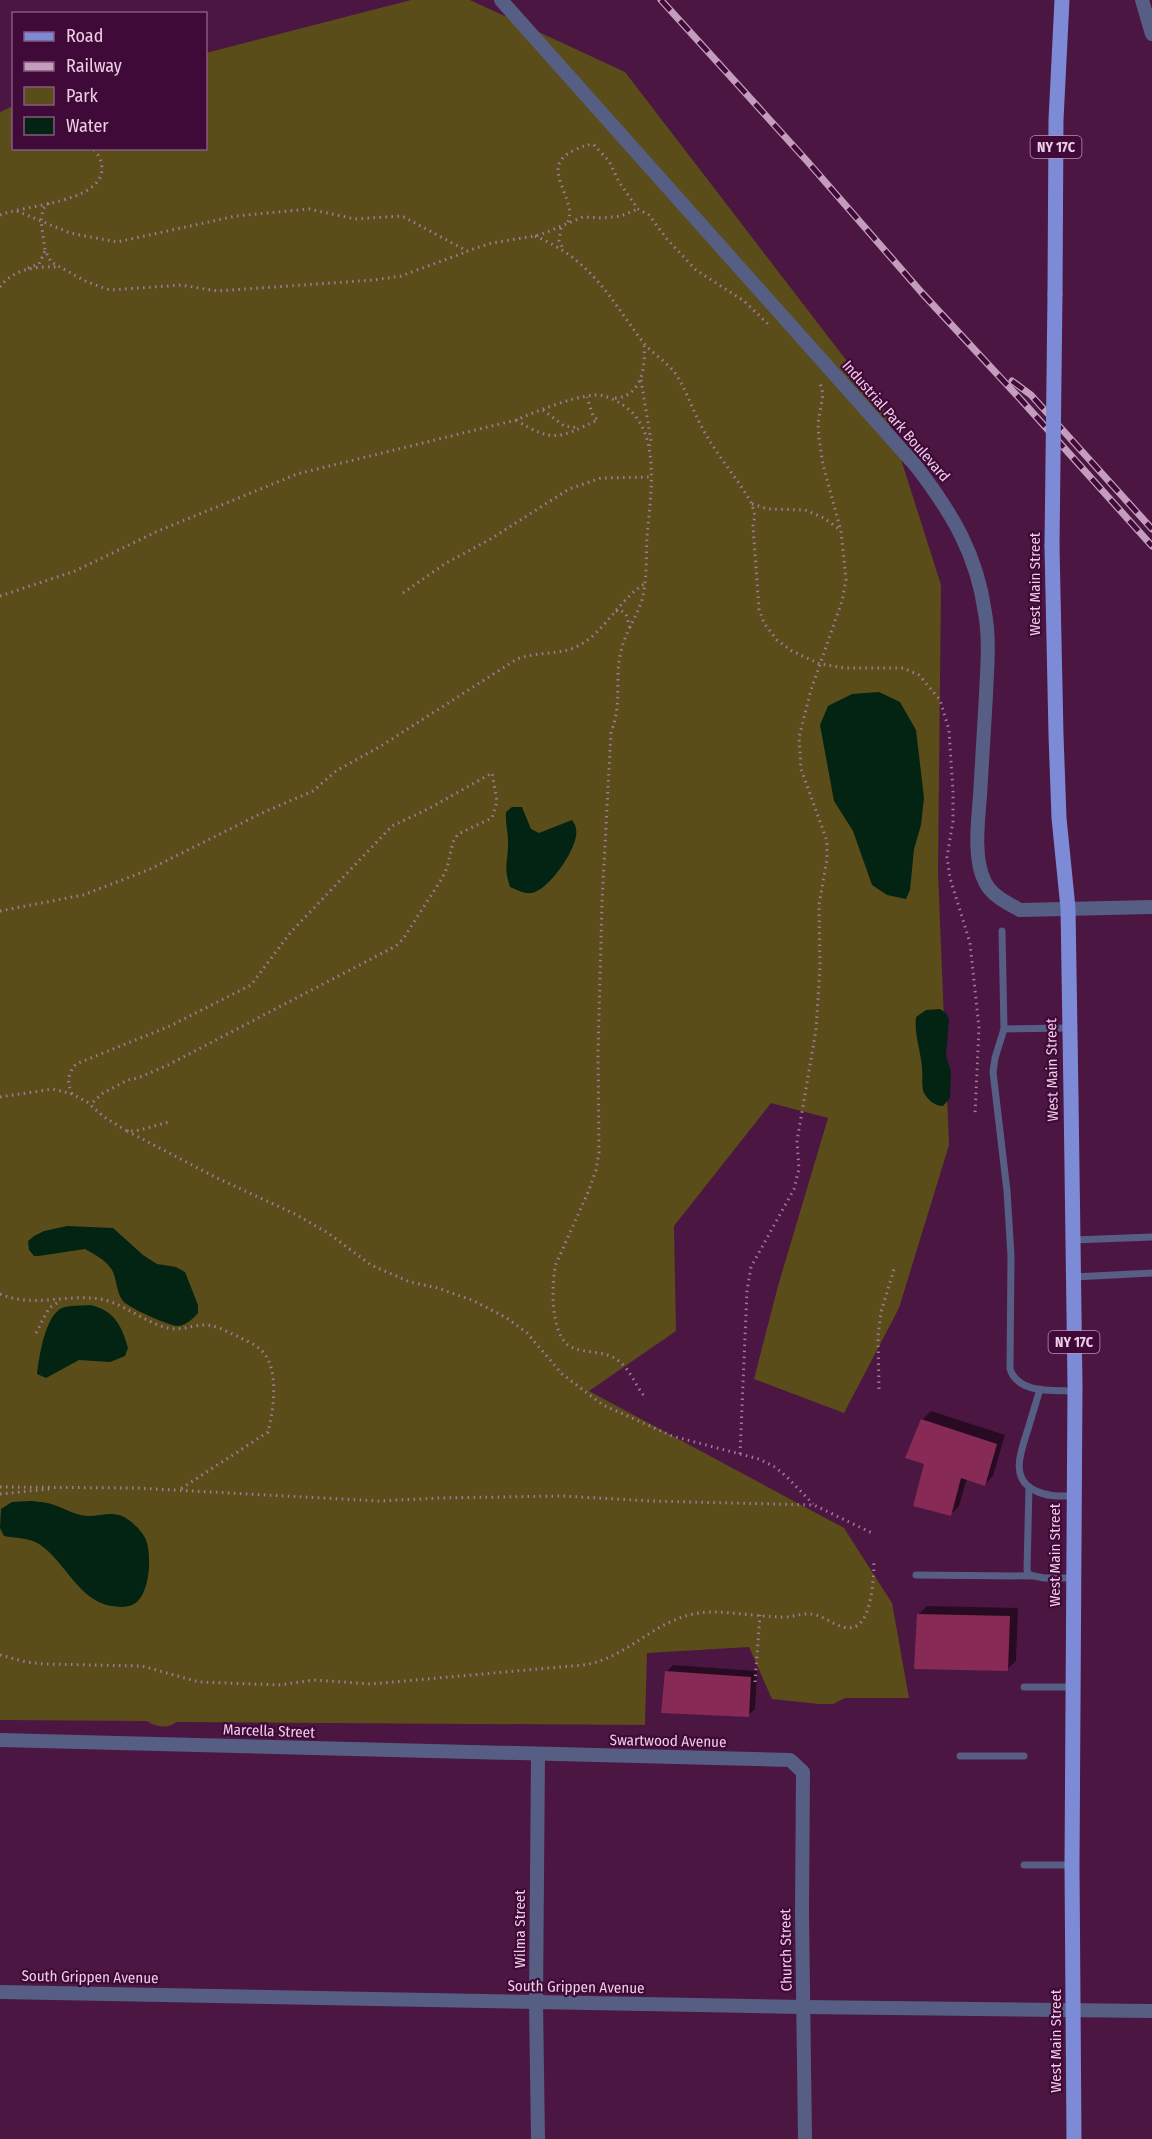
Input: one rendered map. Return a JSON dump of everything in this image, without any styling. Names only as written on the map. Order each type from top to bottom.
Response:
[{"type":"main road","name":"West Main Street","points":[[1062,0],[1056,120],[1052,546],[1059,818],[1068,908],[1073,1240],[1075,1391],[1072,1865],[1074,2139]]},
{"type":"street","name":"Industrial Park Boulevard","points":[[501,0],[916,466],[943,502],[970,554],[985,612],[989,641],[978,828],[979,867],[985,884],[1003,901],[1020,910],[1152,907]]},
{"type":"street","points":[[1142,0],[1152,34]]},
{"type":"street","name":"Marcella Street","points":[[0,1740],[538,1754]]},
{"type":"street","name":"Swartwood Avenue","points":[[538,1754],[790,1760],[796,1764]]},
{"type":"street","name":"Wilma Street","points":[[538,1754],[536,2002],[538,2139]]},
{"type":"street","name":"Church Street","points":[[796,1764],[803,1772],[805,2139]]},
{"type":"street","name":"South Grippen Avenue","points":[[0,1992],[1152,2011]]},
{"type":"lane","points":[[1002,931],[1004,1029],[993,1072],[1011,1245],[1010,1369],[1017,1381],[1029,1387],[1075,1391]]},
{"type":"lane","points":[[1004,1029],[1069,1028]]},
{"type":"lane","points":[[1073,1240],[1152,1237]]},
{"type":"lane","points":[[1073,1277],[1152,1273]]},
{"type":"lane","points":[[1040,1389],[1019,1459],[1021,1476],[1029,1487],[1049,1495],[1073,1496]]},
{"type":"lane","points":[[1029,1487],[1027,1570],[1032,1576]]},
{"type":"lane","points":[[916,1575],[1073,1578]]},
{"type":"lane","points":[[1024,1687],[1073,1687]]},
{"type":"lane","points":[[960,1756],[1024,1756]]},
{"type":"lane","points":[[1024,1864],[1072,1865]]},
{"type":"path","points":[[568,222],[571,212],[560,180],[558,168],[560,159],[567,153],[593,144],[609,161],[619,182],[638,209],[649,215],[666,238],[696,270],[744,301],[774,331]]},
{"type":"path","points":[[0,215],[49,203],[93,188],[101,177],[102,165],[94,150]]},
{"type":"path","points":[[49,203],[43,209],[41,222],[45,250],[51,262],[87,282],[110,290],[181,285],[217,291],[401,276],[467,251],[492,243],[535,236],[583,217],[621,216],[638,209]]},
{"type":"path","points":[[17,211],[70,233],[117,242],[236,216],[309,208],[355,219],[402,216],[467,251]]},
{"type":"path","points":[[561,226],[559,241],[565,252]]},
{"type":"path","points":[[535,236],[557,245],[592,274],[644,344],[674,372],[704,432],[752,504],[755,516],[753,536],[758,598],[764,623],[777,640],[792,651],[820,664],[845,668],[903,668],[919,675],[940,700],[950,730],[953,821],[947,857],[950,878],[970,943],[979,1028],[975,1114]]},
{"type":"path","points":[[0,287],[4,281],[20,271],[39,264],[45,250]]},
{"type":"path","points":[[20,271],[60,267]]},
{"type":"path","points":[[644,344],[645,354],[641,380],[651,441],[649,447]]},
{"type":"path","points":[[740,1454],[747,1291],[751,1268],[794,1189],[799,1170],[797,1141],[816,1030],[820,968],[819,905],[827,858],[827,841],[801,768],[799,737],[820,664],[842,601],[846,580],[841,531],[823,465],[819,439],[818,424],[823,394],[817,377]]},
{"type":"path","points":[[0,596],[75,571],[158,531],[297,474],[516,420],[542,409],[586,397],[596,395],[624,398],[636,388],[641,380]]},
{"type":"path","points":[[516,420],[537,431],[557,437],[598,420],[593,416],[586,397]]},
{"type":"path","points":[[613,398],[628,409],[645,431],[652,477],[643,596],[621,652],[619,698],[610,741],[602,902],[598,1053],[599,1152],[596,1170],[556,1264],[553,1277],[558,1332],[563,1341],[572,1347],[603,1354],[620,1361],[645,1396]]},
{"type":"path","points":[[542,409],[564,426],[580,428]]},
{"type":"path","points":[[403,593],[446,563],[489,540],[568,489],[601,478],[652,477]]},
{"type":"path","points":[[752,504],[768,509],[805,510],[824,518],[841,531]]},
{"type":"path","points":[[0,911],[83,894],[148,870],[262,813],[313,791],[336,771],[381,746],[517,659],[560,652],[580,644],[591,637],[634,590],[644,584]]},
{"type":"path","points":[[614,612],[620,610],[626,614],[630,628]]},
{"type":"path","points":[[72,1094],[68,1084],[69,1073],[76,1064],[170,1026],[252,985],[290,933],[392,826],[430,808],[492,773],[497,801],[492,818],[458,834],[453,842],[447,868],[441,880],[403,939],[396,946],[168,1065],[128,1080],[103,1093],[90,1105]]},
{"type":"path","points":[[0,1097],[53,1089],[72,1094],[127,1131],[217,1178],[295,1214],[328,1233],[371,1265],[410,1282],[438,1288],[474,1301],[507,1318],[527,1333],[562,1374],[603,1405],[672,1436],[759,1459],[775,1467],[787,1477],[814,1505],[874,1534]]},
{"type":"path","points":[[127,1131],[136,1131],[169,1122]]},
{"type":"path","points":[[879,1389],[878,1336],[881,1312],[894,1269]]},
{"type":"path","points":[[0,1294],[27,1302],[105,1300],[168,1328],[182,1329],[205,1325],[218,1327],[263,1352],[271,1365],[273,1379],[272,1418],[268,1432],[177,1491]]},
{"type":"path","points":[[36,1333],[49,1308],[62,1300]]},
{"type":"path","points":[[0,1486],[136,1488],[379,1501],[562,1496],[651,1501],[814,1505]]},
{"type":"path","points":[[0,1494],[67,1488]]},
{"type":"path","points":[[0,1655],[44,1664],[150,1667],[199,1682],[279,1684],[314,1680],[371,1684],[598,1663],[614,1656],[649,1632],[675,1618],[699,1612],[786,1617],[812,1614],[850,1628],[858,1625],[864,1618],[871,1596],[874,1560]]},
{"type":"path","points":[[755,1683],[760,1615]]},
{"type":"green space","points":[[411,0],[470,0],[625,72],[886,412],[941,585],[938,872],[949,1145],[899,1308],[844,1413],[754,1379],[778,1286],[828,1118],[771,1103],[674,1226],[676,1331],[589,1391],[844,1528],[892,1603],[909,1698],[845,1698],[833,1704],[772,1699],[749,1647],[647,1653],[645,1725],[176,1722],[170,1726],[162,1726],[147,1721],[0,1720],[0,112],[12,106],[12,150],[207,150],[207,53]]},
{"type":"water","points":[[879,692],[900,702],[916,730],[924,798],[921,825],[914,849],[910,890],[906,899],[887,895],[872,885],[853,831],[834,801],[820,725],[828,706],[852,694]]},
{"type":"water","points":[[512,807],[522,807],[531,829],[539,833],[572,820],[576,827],[573,846],[562,866],[547,884],[532,893],[510,887],[508,881],[506,812]]},
{"type":"water","points":[[940,1009],[947,1014],[949,1020],[946,1055],[951,1072],[950,1098],[943,1106],[932,1102],[923,1090],[916,1024],[916,1017],[926,1010]]},
{"type":"water","points":[[67,1226],[113,1228],[143,1255],[157,1264],[176,1267],[185,1272],[198,1305],[198,1313],[189,1321],[178,1326],[158,1320],[123,1301],[109,1266],[85,1249],[39,1256],[34,1256],[29,1250],[28,1241],[34,1236],[44,1231]]},
{"type":"water","points":[[90,1305],[105,1311],[116,1320],[128,1348],[125,1356],[110,1362],[79,1360],[46,1378],[37,1374],[47,1328],[56,1312],[65,1307]]},
{"type":"water","points":[[31,1501],[51,1504],[83,1515],[120,1515],[134,1524],[145,1537],[149,1555],[146,1584],[139,1599],[134,1604],[123,1607],[99,1602],[89,1596],[57,1560],[39,1544],[27,1539],[4,1536],[0,1528],[1,1509],[12,1502]]},
{"type":"building","points":[[921,1419],[997,1444],[985,1486],[961,1478],[951,1516],[913,1506],[924,1464],[905,1458]]},
{"type":"building","points":[[917,1614],[1010,1616],[1008,1671],[914,1669]]},
{"type":"building","points":[[665,1671],[751,1677],[749,1717],[661,1713]]},
{"type":"railway","points":[[661,0],[807,161],[922,293],[1152,546]]},
{"type":"railway","points":[[1012,381],[1031,395],[1152,529]]}]
